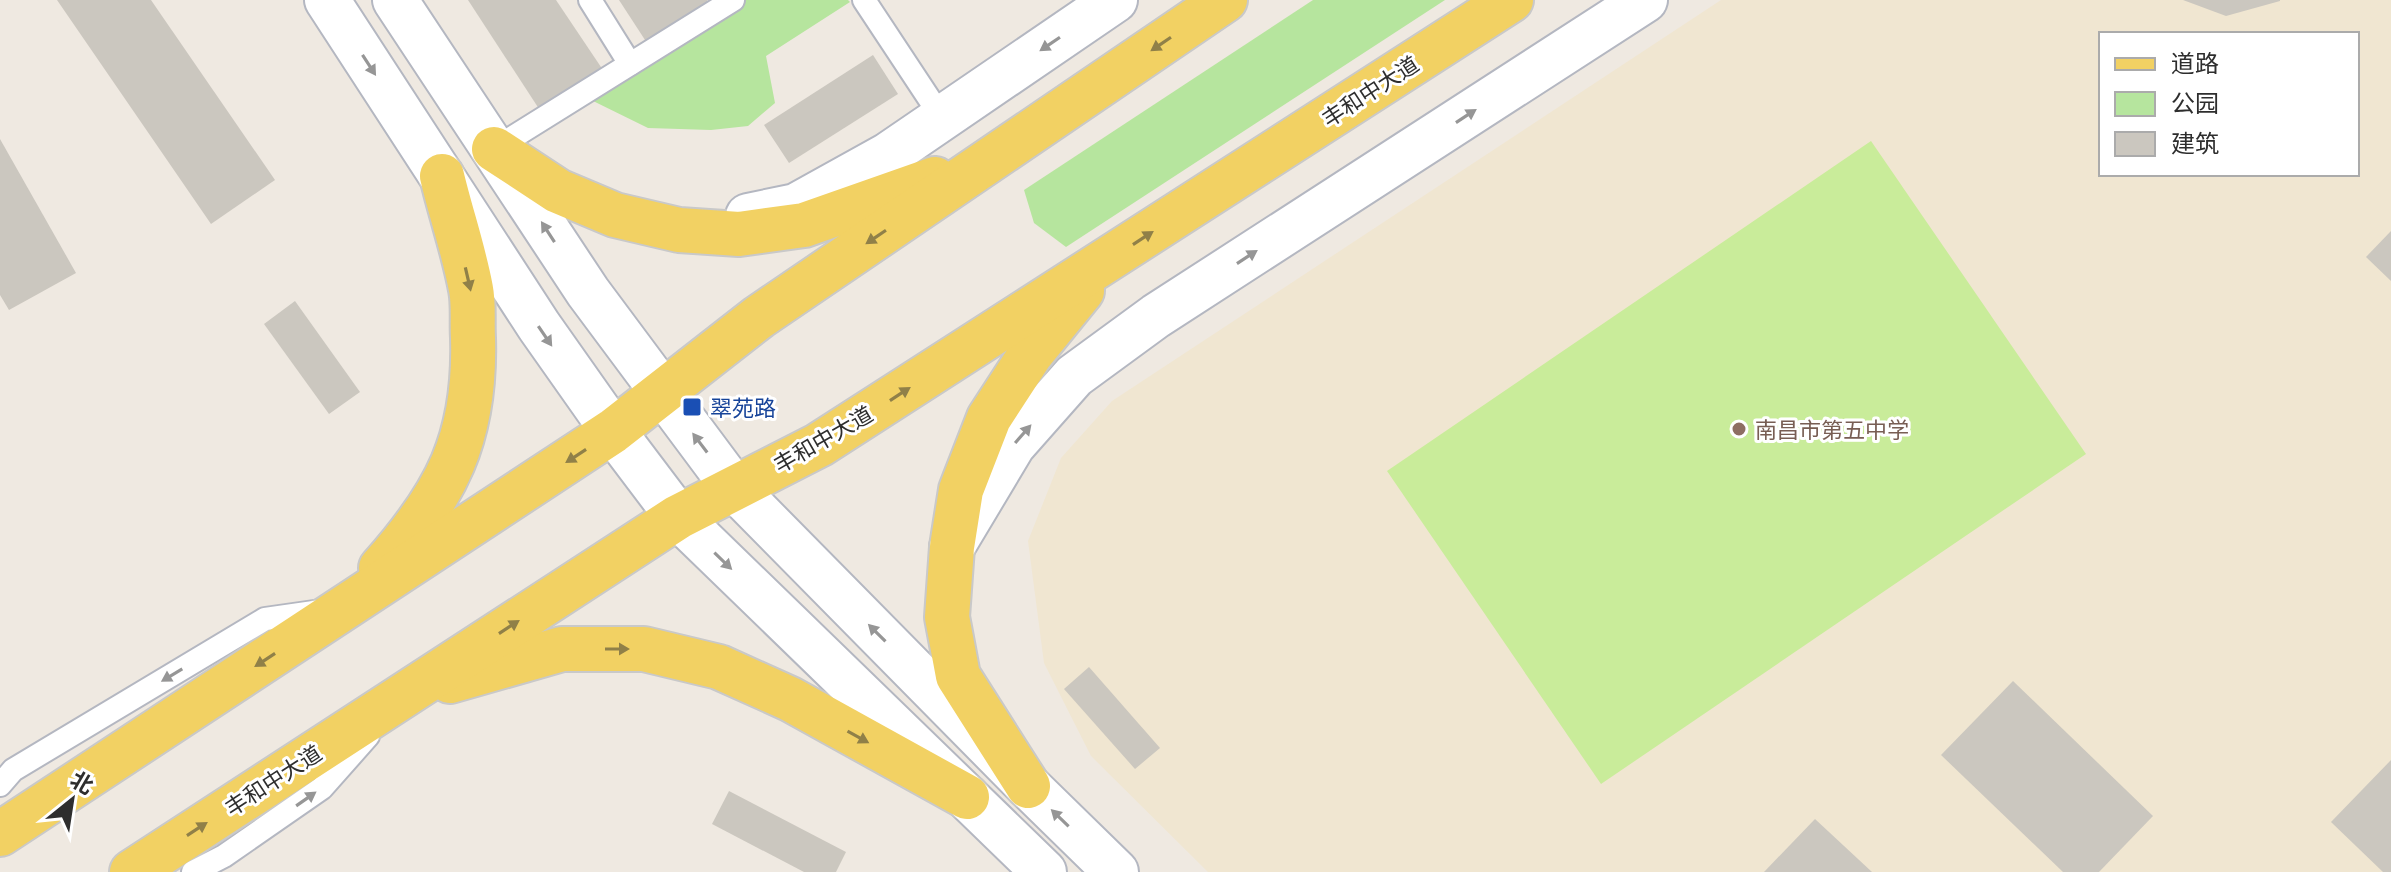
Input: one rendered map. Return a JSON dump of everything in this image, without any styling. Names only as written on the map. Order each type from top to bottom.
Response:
[{"type":"main road","points":[[327,0],[539,326],[678,517],[1044,872]]},
{"type":"main road","points":[[395,0],[588,292],[734,488],[1116,872]]},
{"type":"main road","points":[[679,230],[796,206],[888,155],[1115,0]]},
{"type":"main road","points":[[0,834],[613,431],[759,317],[1225,0]]},
{"type":"main road","name":"丰和中大道","points":[[132,872],[678,517],[819,445],[1511,0]]},
{"type":"main road","points":[[952,547],[1013,445],[1074,376],[1156,316],[1645,0]]},
{"type":"main road","points":[[494,149],[558,191],[615,215],[679,230],[739,234],[804,225],[990,160]]},
{"type":"main road","points":[[346,607],[404,542],[439,492],[465,434],[474,384],[471,291],[442,176]]},
{"type":"main road","points":[[1028,786],[958,676],[947,617],[952,547],[961,490],[989,418],[1030,355],[1107,261]]},
{"type":"main road","points":[[405,694],[562,649],[644,649],[719,667],[790,699],[967,797]]},
{"type":"lane","points":[[590,0],[630,64]]},
{"type":"lane","points":[[864,0],[942,118]]},
{"type":"lane","points":[[494,149],[728,1]]},
{"type":"lane","points":[[0,785],[13,770],[265,619],[346,607]]},
{"type":"lane","points":[[193,872],[224,856],[322,788],[405,694]]},
{"type":"shaded area","name":"南昌市第五中学","points":[[1721,0],[2391,0],[2391,872],[1208,872],[1091,756],[1044,663],[1028,541],[1061,458],[1112,401]]},
{"type":"green space","points":[[742,0],[850,2],[766,56],[775,103],[748,126],[711,130],[648,128],[589,99]]},
{"type":"green space","points":[[1313,0],[1445,0],[1066,247],[1034,223],[1024,190]]},
{"type":"green space","points":[[1871,141],[2086,454],[1601,784],[1387,471]]},
{"type":"building","points":[[57,0],[151,0],[275,180],[211,224]]},
{"type":"building","points":[[468,0],[556,0],[605,73],[543,115]]},
{"type":"building","points":[[619,0],[707,0],[709,3],[647,43]]},
{"type":"building","points":[[2183,0],[2280,0],[2280,1],[2226,16]]},
{"type":"building","points":[[873,55],[898,94],[789,163],[764,125]]},
{"type":"building","points":[[0,139],[76,273],[9,310],[0,295]]},
{"type":"building","points":[[2391,231],[2391,281],[2366,257]]},
{"type":"building","points":[[295,301],[360,392],[329,414],[264,324]]},
{"type":"building","points":[[1089,667],[1160,748],[1135,769],[1064,689]]},
{"type":"building","points":[[2013,681],[2153,816],[2099,872],[2063,872],[1941,755]]},
{"type":"building","points":[[2391,760],[2391,872],[2383,872],[2331,822]]},
{"type":"building","points":[[729,791],[846,852],[836,872],[804,872],[712,824]]},
{"type":"building","points":[[1815,819],[1872,872],[1764,872]]},
{"type":"place","name":"翠苑路","points":[[692,407]]},
{"type":"place","name":"南昌市第五中学","points":[[1739,429]]}]
